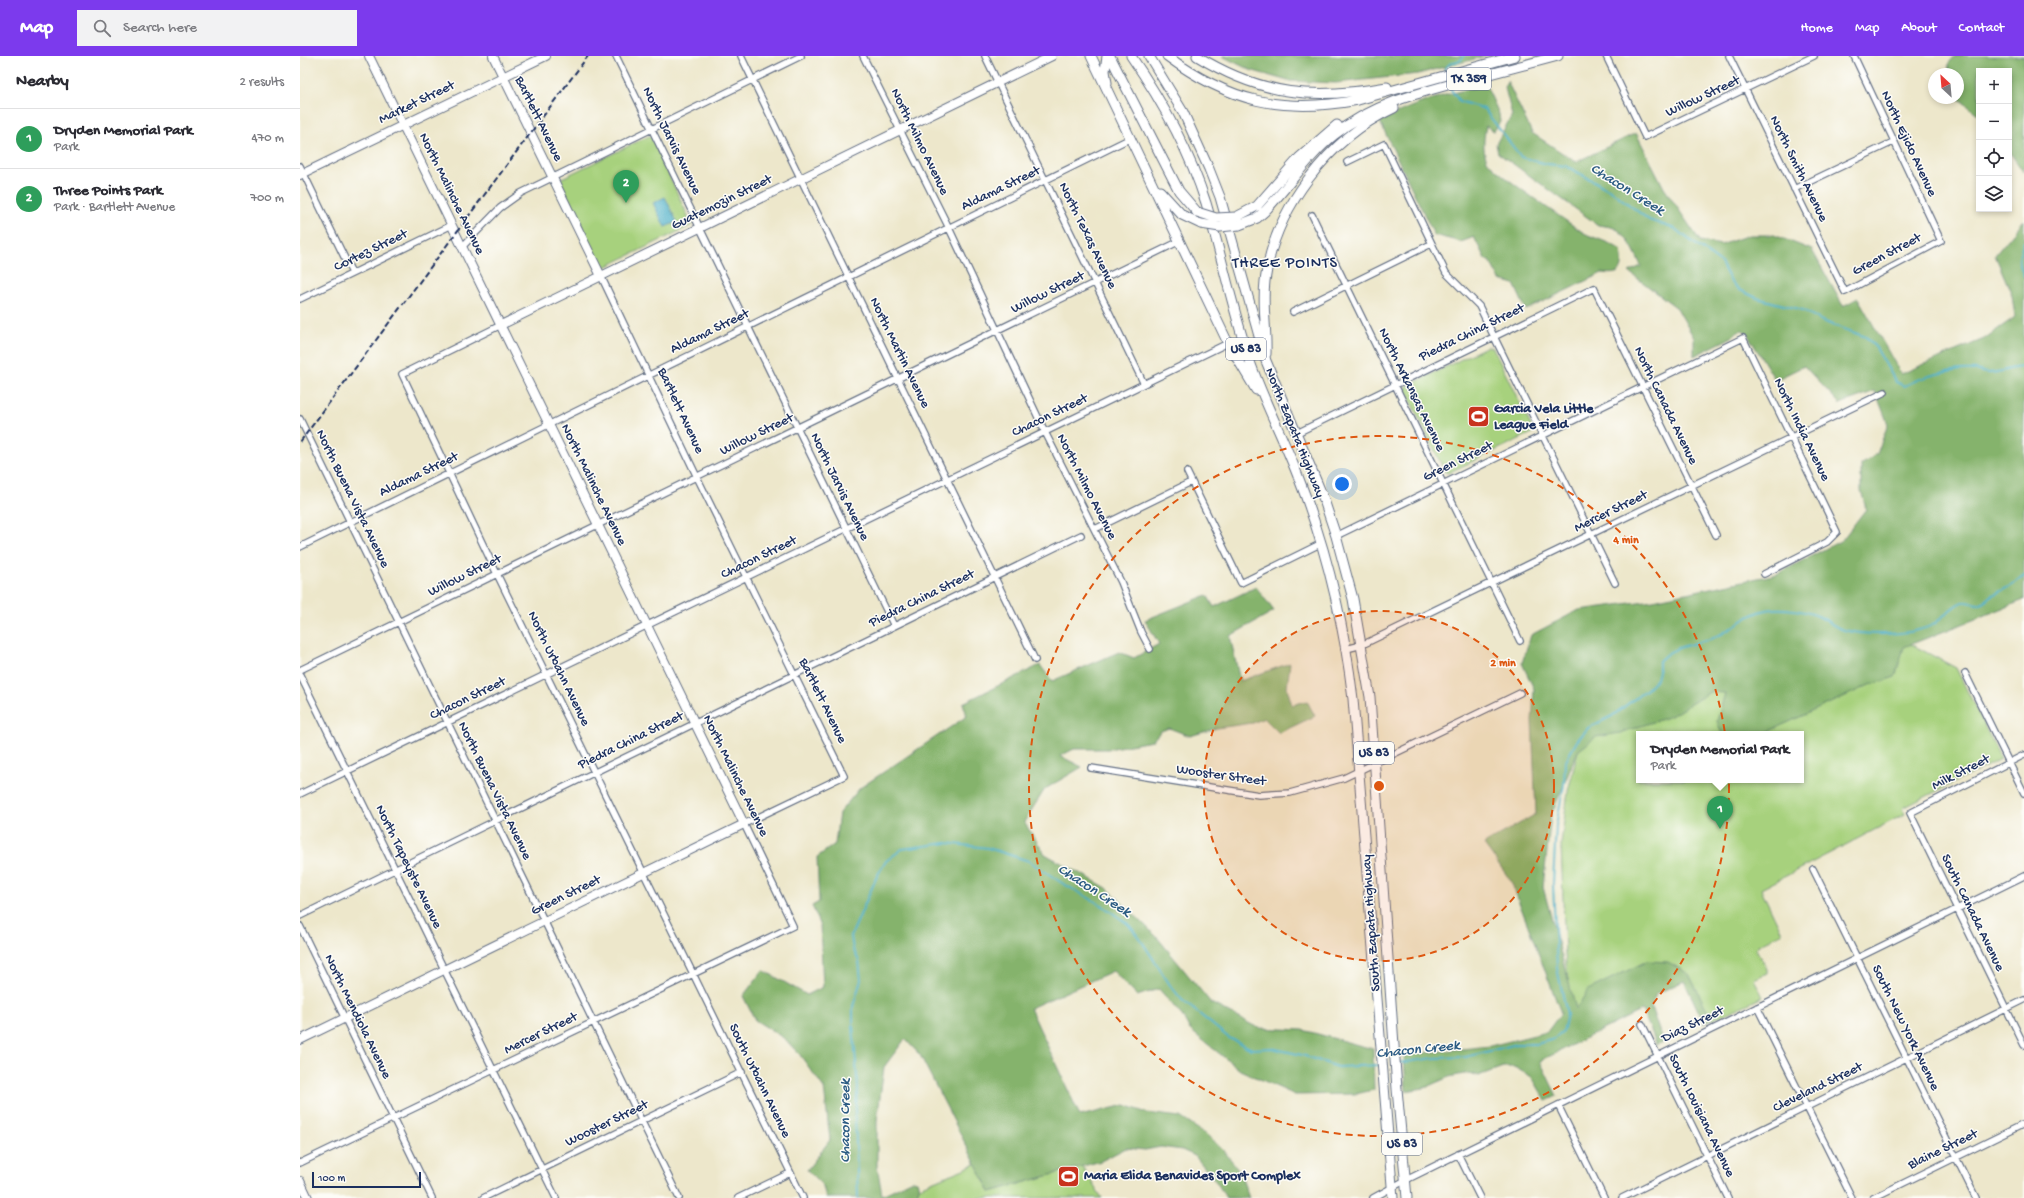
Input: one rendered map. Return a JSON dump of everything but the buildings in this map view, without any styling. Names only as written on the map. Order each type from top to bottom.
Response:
[{"type":"main road","points":[[1091,56],[1152,180],[1228,343],[1275,422]]},
{"type":"main road","name":"North Zapata Highway","points":[[1130,56],[1170,120],[1205,201],[1250,360],[1300,482],[1322,543],[1346,649]]},
{"type":"main road","name":"North Zapata Highway","points":[[1149,56],[1183,112],[1220,197],[1266,361],[1297,432],[1323,497],[1336,536],[1353,599],[1362,645]]},
{"type":"main road","points":[[1167,56],[1198,78],[1229,92],[1252,100],[1300,107],[1335,104],[1358,100],[1428,80]]},
{"type":"main road","points":[[1198,56],[1212,65],[1250,82],[1295,93],[1337,95],[1428,80]]},
{"type":"main road","name":"TX 359","points":[[1428,80],[1515,56]]},
{"type":"main road","name":"TX 359","points":[[1431,89],[1558,56]]},
{"type":"main road","points":[[1107,57],[1109,92]]},
{"type":"main road","points":[[1107,57],[1179,191],[1197,212],[1216,218],[1238,221]]},
{"type":"main road","points":[[1266,361],[1267,338],[1263,304],[1265,280],[1277,238],[1302,188],[1320,165],[1350,136],[1388,110],[1431,89]]},
{"type":"main road","points":[[1152,180],[1175,210],[1190,220],[1201,224],[1220,227],[1238,221],[1261,203],[1299,158],[1336,125],[1353,115],[1389,99],[1403,94],[1431,89]]},
{"type":"main road","name":"South Zapata Highway","points":[[1362,645],[1370,696],[1397,1089],[1404,1181],[1407,1198]]},
{"type":"main road","name":"South Zapata Highway","points":[[1346,649],[1353,700],[1392,1194]]},
{"type":"street","name":"North Malinche Avenue","points":[[369,56],[463,246],[597,526],[695,723],[793,926]]},
{"type":"street","name":"Bartlett Avenue","points":[[493,56],[844,776]]},
{"type":"street","name":"Market Street","points":[[301,171],[546,56]]},
{"type":"street","name":"North Jarvis Avenue","points":[[616,56],[894,626]]},
{"type":"street","name":"North Martin Avenue","points":[[741,56],[1035,660]]},
{"type":"street","points":[[463,246],[510,199],[652,128],[802,56]]},
{"type":"street","name":"North Milmo Avenue","points":[[863,56],[949,228],[1044,432],[1095,529],[1150,649]]},
{"type":"street","name":"North Texas Avenue","points":[[985,56],[1096,282],[1144,384]]},
{"type":"street","name":"Guatemozin Street","points":[[402,374],[1052,56]]},
{"type":"street","name":"Willow Street","points":[[1606,56],[1645,137],[1746,90],[1814,56]]},
{"type":"street","name":"North Smith Avenue","points":[[1729,56],[1845,292]]},
{"type":"street","name":"North Ejido Avenue","points":[[1854,56],[1893,142],[1941,241]]},
{"type":"street","name":"Aldama Street","points":[[300,547],[1131,138]]},
{"type":"street","points":[[1794,189],[1893,142]]},
{"type":"street","points":[[1347,162],[1384,144],[1431,244],[1446,272],[1479,306],[1495,336],[1615,583]]},
{"type":"street","points":[[301,171],[352,273]]},
{"type":"street","name":"North Arkansas Avenue","points":[[1312,215],[1520,641]]},
{"type":"street","name":"Cortez Street","points":[[300,299],[452,225]]},
{"type":"street","name":"Willow Street","points":[[300,670],[1180,241]]},
{"type":"street","name":"Green Street","points":[[1845,292],[1941,241]]},
{"type":"street","points":[[1293,312],[1431,244]]},
{"type":"street","name":"Piedra China Street","points":[[1297,432],[1594,288]]},
{"type":"street","name":"North Canada Avenue","points":[[1594,288],[1716,535]]},
{"type":"street","name":"Green Street","points":[[1336,536],[1743,338]]},
{"type":"street","name":"North India Avenue","points":[[1743,338],[1837,532],[1827,542],[1764,574]]},
{"type":"street","name":"Chacon Street","points":[[300,794],[1228,343]]},
{"type":"street","name":"North Urbahn Avenue","points":[[402,374],[693,974]]},
{"type":"street","name":"Mercer Street","points":[[1346,649],[1362,645],[1492,584],[1885,392]]},
{"type":"street","name":"North Buena Vista Avenue","points":[[300,421],[679,1198]]},
{"type":"street","points":[[1187,472],[1242,583],[1322,543]]},
{"type":"street","points":[[1095,529],[1191,482]]},
{"type":"street","name":"Piedra China Street","points":[[300,916],[1081,535]]},
{"type":"street","points":[[1964,673],[2024,793]]},
{"type":"street","name":"North Tapeyste Avenue","points":[[300,675],[556,1198]]},
{"type":"street","name":"Wooster Street","points":[[1091,768],[1243,793],[1275,795],[1290,793],[1344,778],[1520,693]]},
{"type":"street","name":"Milk Street","points":[[1910,812],[2024,755]]},
{"type":"street","name":"Green Street","points":[[300,1040],[844,776]]},
{"type":"street","name":"South Canada Avenue","points":[[1910,812],[2024,1045]]},
{"type":"street","name":"South New York Avenue","points":[[1813,869],[1976,1198]]},
{"type":"street","name":"Diaz Street","points":[[1373,1198],[1392,1194],[1404,1181],[2024,876]]},
{"type":"street","name":"North Mendiola Avenue","points":[[300,926],[432,1198]]},
{"type":"street","name":"Mercer Street","points":[[300,1163],[793,926]]},
{"type":"street","name":"South Urbahn Avenue","points":[[693,974],[803,1198]]},
{"type":"street","name":"Cleveland Street","points":[[1622,1198],[2024,1000]]},
{"type":"street","points":[[1757,1007],[1852,1198]]},
{"type":"street","name":"South Louisiana Avenue","points":[[1642,1024],[1728,1198]]},
{"type":"street","name":"Wooster Street","points":[[483,1198],[742,1072]]},
{"type":"street","points":[[1558,1105],[1604,1198]]},
{"type":"street","name":"Blaine Street","points":[[1873,1198],[2024,1124]]},
{"type":"street","points":[[1458,1154],[1480,1198]]},
{"type":"street","points":[[738,1198],[790,1172]]},
{"type":"street","points":[[300,1181],[308,1198]]},
{"type":"green space","points":[[1222,56],[1486,56],[1418,74],[1336,83],[1288,81],[1250,70]]},
{"type":"green space","points":[[1955,56],[2024,56],[2024,173],[2012,155],[2012,68],[1976,68],[1976,113],[1964,103],[1964,68],[1949,68],[1948,64]]},
{"type":"green space","points":[[1507,81],[1532,133],[1576,162],[1636,133],[1664,188],[1700,241],[1721,245],[1749,235],[1774,235],[1812,250],[1843,306],[1858,298],[1901,374],[1984,339],[2015,317],[2012,295],[1995,255],[2024,220],[2024,600],[1904,647],[1895,677],[1867,686],[1770,731],[1721,731],[1717,721],[1725,693],[1710,692],[1671,716],[1620,733],[1596,737],[1578,751],[1551,815],[1543,887],[1576,1009],[1588,990],[1647,961],[1668,962],[1689,974],[1712,1020],[1704,1023],[1684,981],[1656,994],[1651,1007],[1663,1042],[1657,1045],[1642,1010],[1540,1061],[1557,1096],[1546,1101],[1532,1077],[1514,1067],[1503,1067],[1478,1076],[1469,1073],[1449,1077],[1424,1088],[1406,1091],[1404,1055],[1490,1046],[1547,1032],[1561,1013],[1511,881],[1484,844],[1536,814],[1532,721],[1534,689],[1522,663],[1531,635],[1579,610],[1653,600],[1777,574],[1842,540],[1866,509],[1861,490],[1861,465],[1877,454],[1888,424],[1875,391],[1840,404],[1804,366],[1775,380],[1748,335],[1743,330],[1738,331],[1732,337],[1694,356],[1694,338],[1677,308],[1629,272],[1641,266],[1623,234],[1614,228],[1598,225],[1498,153],[1496,144],[1512,115],[1505,88]]},
{"type":"green space","points":[[1486,85],[1499,114],[1500,122],[1494,131],[1486,126],[1484,147],[1487,160],[1492,166],[1516,185],[1584,233],[1621,250],[1622,266],[1618,272],[1609,274],[1602,273],[1526,310],[1514,284],[1500,280],[1490,262],[1485,259],[1474,237],[1461,242],[1434,235],[1380,122],[1405,109],[1431,99]]},
{"type":"green space","points":[[649,136],[652,138],[692,225],[603,268],[600,266],[560,179]]},
{"type":"green space","points":[[1488,346],[1493,348],[1532,428],[1532,433],[1448,473],[1445,472],[1405,390],[1407,386]]},
{"type":"green space","points":[[1256,587],[1274,611],[1230,636],[1240,681],[1290,663],[1287,688],[1292,705],[1307,701],[1315,716],[1279,733],[1264,718],[1253,723],[1217,728],[1190,736],[1169,728],[1161,731],[1152,741],[1108,749],[1074,749],[1060,756],[1082,767],[1045,789],[1024,822],[1045,854],[1107,888],[1156,936],[1211,1003],[1258,1028],[1303,1030],[1373,1049],[1374,1090],[1355,1094],[1295,1095],[1240,1070],[1190,1030],[1183,1017],[1159,989],[1137,996],[1113,971],[1030,1008],[1080,1116],[1125,1105],[1147,1113],[1180,1117],[1207,1135],[1224,1151],[1239,1170],[1249,1198],[1226,1198],[1217,1183],[1195,1156],[1182,1150],[1161,1147],[1145,1150],[1126,1148],[1101,1161],[990,1192],[920,1055],[905,1039],[884,1067],[877,1121],[877,1165],[882,1195],[913,1180],[917,1181],[919,1187],[916,1198],[826,1198],[823,1186],[807,1170],[830,1140],[824,1088],[800,1055],[785,1039],[755,1020],[743,996],[763,970],[807,995],[823,987],[820,924],[812,906],[819,902],[817,857],[835,844],[839,813],[860,788],[967,716],[963,703],[1040,665],[1052,681],[1119,652],[1134,658],[1159,644],[1145,620],[1207,595],[1214,607]]},
{"type":"green space","points":[[1903,640],[1956,668],[2001,759],[1903,808],[1905,814],[1761,889],[1782,933],[1760,944],[1756,949],[1767,969],[1767,973],[1754,979],[1763,997],[1703,1024],[1689,978],[1574,1034],[1565,955],[1561,844],[1568,791],[1578,751],[1591,733],[1765,643]]},
{"type":"green space","name":"Maria Elida Benavides Sport Complex","points":[[976,1164],[990,1192],[1082,1166],[1102,1198],[916,1198],[919,1187]]},
{"type":"water","points":[[665,197],[677,222],[665,227],[653,203]]},
{"type":"waterway","name":"Chacon Creek","points":[[1445,73],[1445,68],[1451,63],[1461,60],[1464,56]]},
{"type":"waterway","name":"Chacon Creek","points":[[1450,88],[1459,101],[1484,109],[1521,157],[1547,164],[1566,166],[1610,190],[1649,220],[1675,229],[1721,263],[1731,282],[1740,290],[1757,298],[1803,310],[1822,321],[1866,337],[1876,348],[1896,382],[1905,386],[1929,376],[1959,370],[1976,370],[1988,373],[2024,367]]},
{"type":"waterway","points":[[2024,242],[2020,259],[2024,276]]},
{"type":"waterway","name":"Chacon Creek","points":[[1398,1063],[1434,1058],[1466,1057],[1517,1044],[1537,1044],[1554,1039],[1563,1032],[1567,1014],[1557,968],[1553,884],[1556,825],[1564,785],[1565,762],[1577,741],[1588,728],[1612,716],[1646,690],[1657,679],[1659,661],[1665,656],[1684,646],[1713,638],[1748,617],[1773,609],[1809,613],[1820,617],[1841,629],[1854,632],[1890,634],[1914,631],[1934,624],[1951,609],[1963,602],[1981,604],[2024,576]]},
{"type":"waterway","name":"Chacon Creek","points":[[858,1198],[855,1114],[858,1088],[853,1026],[853,1006],[861,980],[859,961],[853,949],[851,936],[877,876],[886,861],[902,849],[946,843],[988,848],[1029,861],[1062,883],[1103,906],[1128,924],[1141,940],[1170,985],[1182,1000],[1229,1038],[1252,1049],[1271,1048],[1302,1055],[1338,1067],[1379,1065]]},
{"type":"railway","points":[[300,442],[588,56]]},
{"type":"place","name":"Three Points Park","points":[[626,203]]},
{"type":"place","name":"Garcia Vela Little League Field","points":[[1478,417]]},
{"type":"place","name":"Dryden Memorial Park","points":[[1720,829]]},
{"type":"place","name":"Maria Elida Benavides Sport Complex","points":[[1068,1176]]},
{"type":"district","name":"THREE POINTS","points":[[1285,264]]}]
